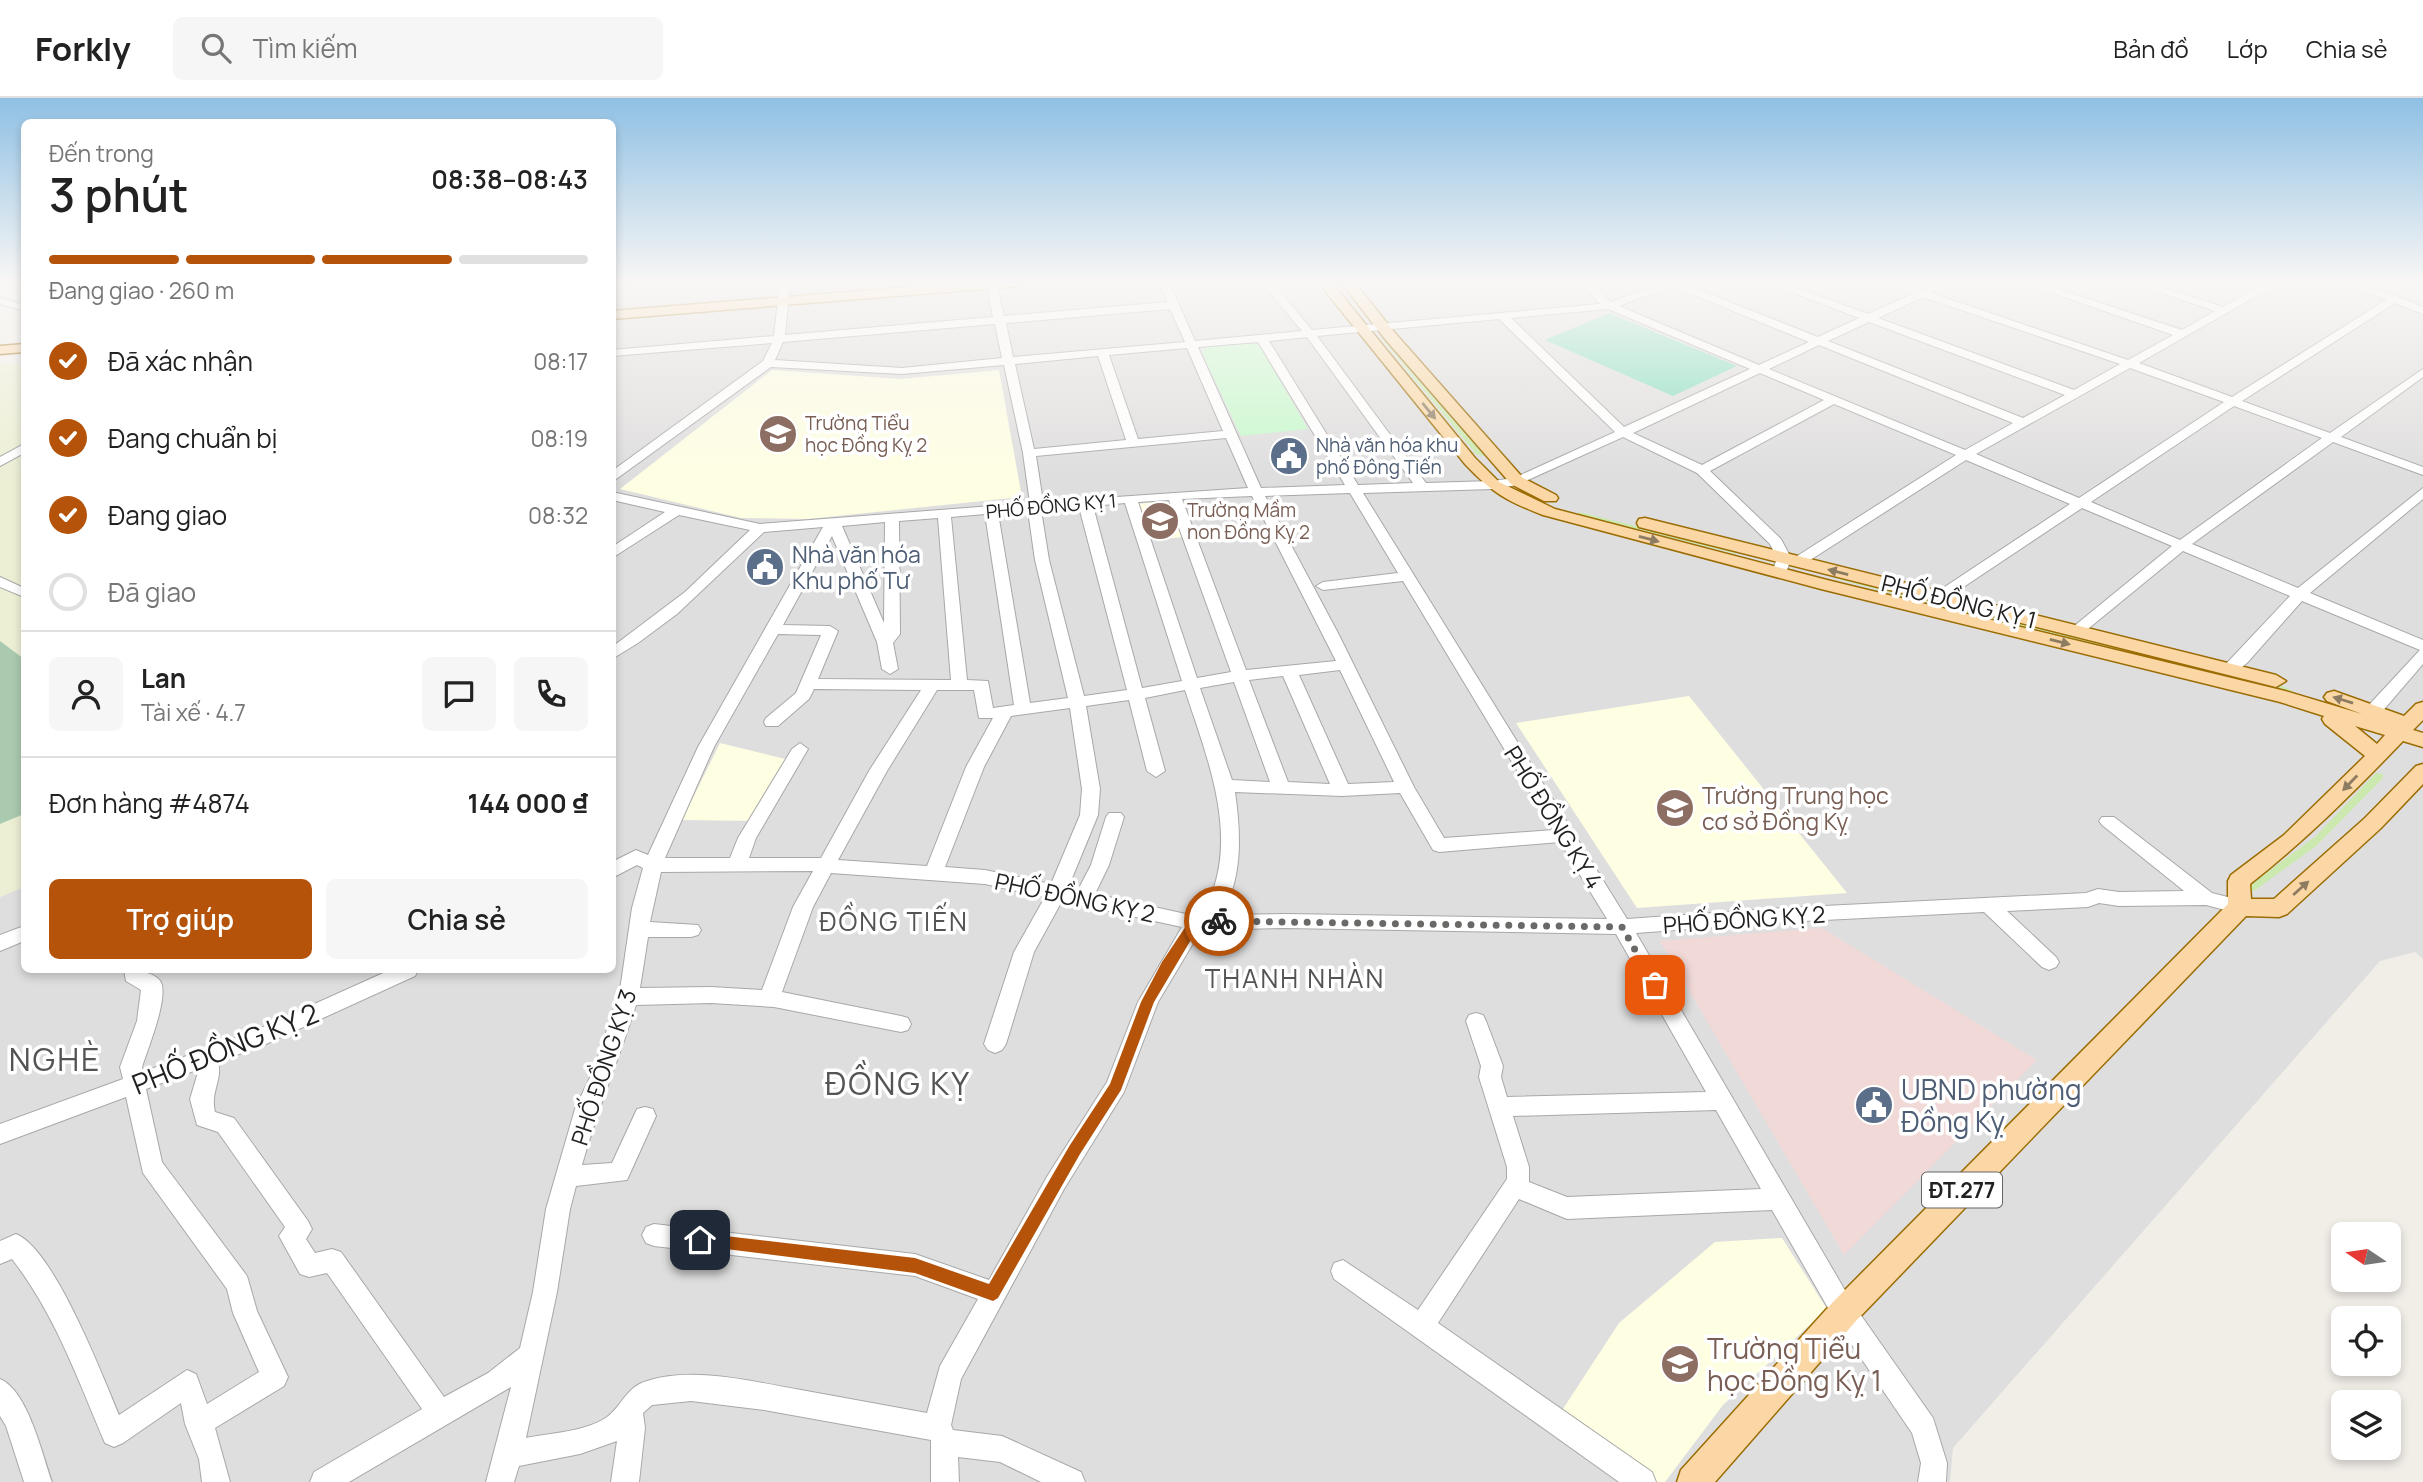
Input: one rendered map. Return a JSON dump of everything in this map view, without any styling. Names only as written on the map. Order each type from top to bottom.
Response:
[{"type":"main road","points":[[1377,347],[1470,461],[1493,485]]},
{"type":"main road","points":[[1399,347],[1517,481]]},
{"type":"main road","points":[[0,350],[21,348]]},
{"type":"main road","points":[[0,359],[21,357]]},
{"type":"main road","name":"PHỐ ĐỒNG KỴ 1","points":[[1517,481],[1556,501],[2409,730]]},
{"type":"main road","name":"PHỐ ĐỒNG KỴ 1","points":[[1493,485],[1549,512],[1939,597],[2230,668],[2374,710],[2423,740]]},
{"type":"main road","points":[[2313,706],[2356,735],[2377,755]]},
{"type":"main road","points":[[2423,708],[2409,730],[2377,755],[2292,840],[2239,881],[2240,907],[2278,908],[2374,823],[2423,771]]},
{"type":"main road","name":"ĐT.277","points":[[1693,1482],[1843,1312],[2240,907]]},
{"type":"street","points":[[616,353],[689,347]]},
{"type":"street","points":[[616,475],[768,363],[776,347]]},
{"type":"street","points":[[995,1044],[1024,952],[1056,892],[1089,815],[1091,789],[1077,702],[1042,560],[1029,453],[1005,347]]},
{"type":"street","points":[[768,363],[887,372],[1176,347]]},
{"type":"street","points":[[1193,347],[1256,491],[1405,787],[1439,845],[1565,835]]},
{"type":"street","name":"PHỐ ĐỒNG KỴ 4","points":[[1267,347],[1622,927],[1843,1312],[1924,1427],[1934,1463],[1932,1482]]},
{"type":"street","points":[[1319,347],[1422,487]]},
{"type":"street","points":[[1534,347],[1622,432],[1702,470],[1776,542],[1787,564],[1967,454],[2161,347]]},
{"type":"street","points":[[1706,347],[2423,646]]},
{"type":"street","points":[[1517,481],[1802,347]]},
{"type":"street","points":[[1833,347],[2024,423]]},
{"type":"street","points":[[1947,347],[2074,394]]},
{"type":"street","points":[[2088,347],[2336,435],[2423,471]]},
{"type":"street","points":[[1939,597],[2079,502],[2319,347]]},
{"type":"street","points":[[1103,354],[1133,442]]},
{"type":"street","points":[[2078,630],[2182,545],[2423,372]]},
{"type":"street","points":[[1702,470],[1835,399]]},
{"type":"street","points":[[1029,453],[1230,434]]},
{"type":"street","points":[[2336,435],[2423,461]]},
{"type":"street","points":[[0,462],[21,450]]},
{"type":"street","name":"PHỐ ĐỒNG KỴ 1","points":[[616,497],[760,528],[1174,496],[1256,491],[1493,485],[1517,481]]},
{"type":"street","points":[[2230,668],[2241,660],[2300,594],[2423,492]]},
{"type":"street","points":[[1174,496],[1281,788]]},
{"type":"street","points":[[945,1482],[941,1435],[949,1375],[1079,1143],[1116,1086],[1148,1002],[1167,966],[1201,922],[1218,907],[1230,864],[1231,823],[1225,786],[1189,686],[1130,499]]},
{"type":"street","points":[[1085,503],[1156,771]]},
{"type":"street","points":[[991,510],[1023,710]]},
{"type":"street","points":[[616,551],[676,511]]},
{"type":"street","points":[[944,514],[960,686]]},
{"type":"street","points":[[884,642],[892,634],[892,518]]},
{"type":"street","points":[[833,522],[884,642],[890,670]]},
{"type":"street","name":"PHỐ ĐỒNG KỴ 3","points":[[500,1482],[509,1454],[545,1292],[553,1233],[586,1109],[605,1069],[627,997],[653,866],[706,747],[833,522]]},
{"type":"street","points":[[616,651],[669,615],[707,582],[760,528]]},
{"type":"street","points":[[1322,586],[1405,576]]},
{"type":"street","points":[[0,580],[21,591]]},
{"type":"street","points":[[772,629],[830,631],[803,695],[772,722]]},
{"type":"street","points":[[2374,710],[2423,654]]},
{"type":"street","points":[[808,684],[982,685],[985,714],[1137,694],[1238,676],[1345,665]]},
{"type":"street","points":[[1289,671],[1342,790]]},
{"type":"street","points":[[769,999],[803,907],[878,771],[931,686]]},
{"type":"street","points":[[934,873],[975,766],[1005,712]]},
{"type":"street","points":[[737,865],[747,838],[800,749]]},
{"type":"street","points":[[1225,786],[1342,790],[1405,787]]},
{"type":"street","points":[[1084,898],[1100,865],[1115,817]]},
{"type":"street","points":[[2108,821],[2206,898]]},
{"type":"street","name":"PHỐ ĐỒNG KỴ 2","points":[[616,868],[636,857],[653,866],[827,865],[985,877],[1201,922],[1622,927],[1784,915],[2088,900],[2106,904],[2119,899],[2206,898],[2240,907]]},
{"type":"street","points":[[1987,904],[2049,962]]},
{"type":"street","points":[[639,929],[691,930]]},
{"type":"street","points":[[0,943],[21,934]]},
{"type":"street","points":[[133,973],[152,986],[147,1021],[131,1067],[132,1085],[151,1166],[238,1284],[245,1313],[275,1377],[198,1424]]},
{"type":"street","name":"PHỐ ĐỒNG KỴ 2","points":[[0,1135],[259,1038],[401,973]]},
{"type":"street","points":[[627,997],[676,994],[769,999],[901,1024]]},
{"type":"street","points":[[1422,1326],[1518,1181],[1518,1167],[1490,1077],[1492,1066],[1476,1021]]},
{"type":"street","points":[[206,1058],[210,1071],[201,1099],[205,1118],[226,1125],[300,1229],[291,1236],[309,1266],[332,1261],[435,1406],[437,1416]]},
{"type":"street","points":[[1499,1107],[1722,1101]]},
{"type":"street","points":[[568,1176],[619,1173],[645,1116]]},
{"type":"street","points":[[1514,1187],[1567,1208],[1778,1199]]},
{"type":"street","points":[[654,1235],[915,1265],[993,1293]]},
{"type":"street","points":[[0,1253],[16,1245],[34,1266],[57,1307],[114,1434],[187,1383],[198,1424],[212,1459],[216,1482]]},
{"type":"street","points":[[1343,1271],[1642,1482]]},
{"type":"street","points":[[324,1482],[388,1442],[497,1382],[529,1357]]},
{"type":"street","points":[[509,1454],[591,1437],[614,1429],[629,1409],[648,1393],[691,1388],[764,1397],[1002,1449],[1071,1482]]},
{"type":"street","points":[[0,1392],[17,1419],[38,1482]]},
{"type":"street","points":[[625,1482],[632,1428],[629,1409]]},
{"type":"shaded area","points":[[616,347],[2423,347],[2423,959],[2415,952],[2380,961],[1953,1448],[1950,1482],[0,1482],[0,897],[21,888],[21,973],[616,973]]},
{"type":"shaded area","points":[[21,363],[21,888],[0,897],[0,365]]},
{"type":"shaded area","points":[[772,370],[901,379],[999,370],[1021,492],[1012,498],[808,519],[741,518],[620,489]]},
{"type":"shaded area","name":"Trường Mầm non Đồng Kỵ 2","points":[[1173,501],[1186,537],[1146,540],[1135,504]]},
{"type":"shaded area","points":[[0,641],[21,657],[21,815],[0,824]]},
{"type":"shaded area","name":"Trường Trung học cơ sở Đồng Kỵ","points":[[1689,696],[1847,893],[1637,908],[1516,723]]},
{"type":"shaded area","points":[[720,743],[785,759],[754,821],[682,820]]},
{"type":"shaded area","name":"UBND phường Đồng Kỵ","points":[[1822,928],[2037,1060],[1844,1255],[1660,941]]},
{"type":"shaded area","name":"Trường Tiểu học Đồng Kỵ 1","points":[[1782,1238],[1827,1309],[1723,1405],[1665,1482],[1648,1482],[1559,1415],[1619,1323],[1715,1242]]},
{"type":"green space","points":[[1208,347],[1260,347],[1308,429],[1241,436],[1201,351]]},
{"type":"green space","points":[[1388,347],[1394,347],[1484,456],[1476,454]]},
{"type":"green space","points":[[1560,347],[1690,347],[1737,366],[1673,396]]},
{"type":"green space","points":[[1579,512],[1733,550],[1737,554],[1580,516],[1577,515]]},
{"type":"green space","points":[[1840,577],[2282,686],[2295,692],[2045,634],[1834,578]]},
{"type":"green space","points":[[2376,773],[2383,774],[2383,778],[2316,846],[2254,891],[2249,891],[2247,887],[2316,836]]},
{"type":"way so far","points":[[1219,921],[1622,927],[1655,985]]},
{"type":"place","name":"Trường Tiểu học Đồng Kỵ 2","points":[[778,434]]},
{"type":"place","name":"Nhà văn hóa khu phố Đông Tiến","points":[[1289,456]]},
{"type":"place","name":"Trường Mầm non Đồng Kỵ 2","points":[[1160,521]]},
{"type":"place","name":"Nhà văn hóa Khu phố Tư","points":[[765,567]]},
{"type":"place","name":"Trường Trung học cơ sở Đồng Kỵ","points":[[1675,808]]},
{"type":"place","name":"UBND phường Đồng Kỵ","points":[[1874,1105]]},
{"type":"place","name":"Trường Tiểu học Đồng Kỵ 1","points":[[1680,1364]]},
{"type":"district","name":"ĐỒNG TIẾN","points":[[894,921]]},
{"type":"district","name":"THANH NHÀN","points":[[1295,978]]},
{"type":"district","name":"NGHÈ","points":[[55,1059]]},
{"type":"district","name":"ĐỒNG KỴ","points":[[898,1083]]},
{"type":"route","points":[[700,1240],[915,1265],[993,1293],[1085,1133],[1116,1086],[1148,1002],[1167,966],[1195,923],[1219,921]]}]
